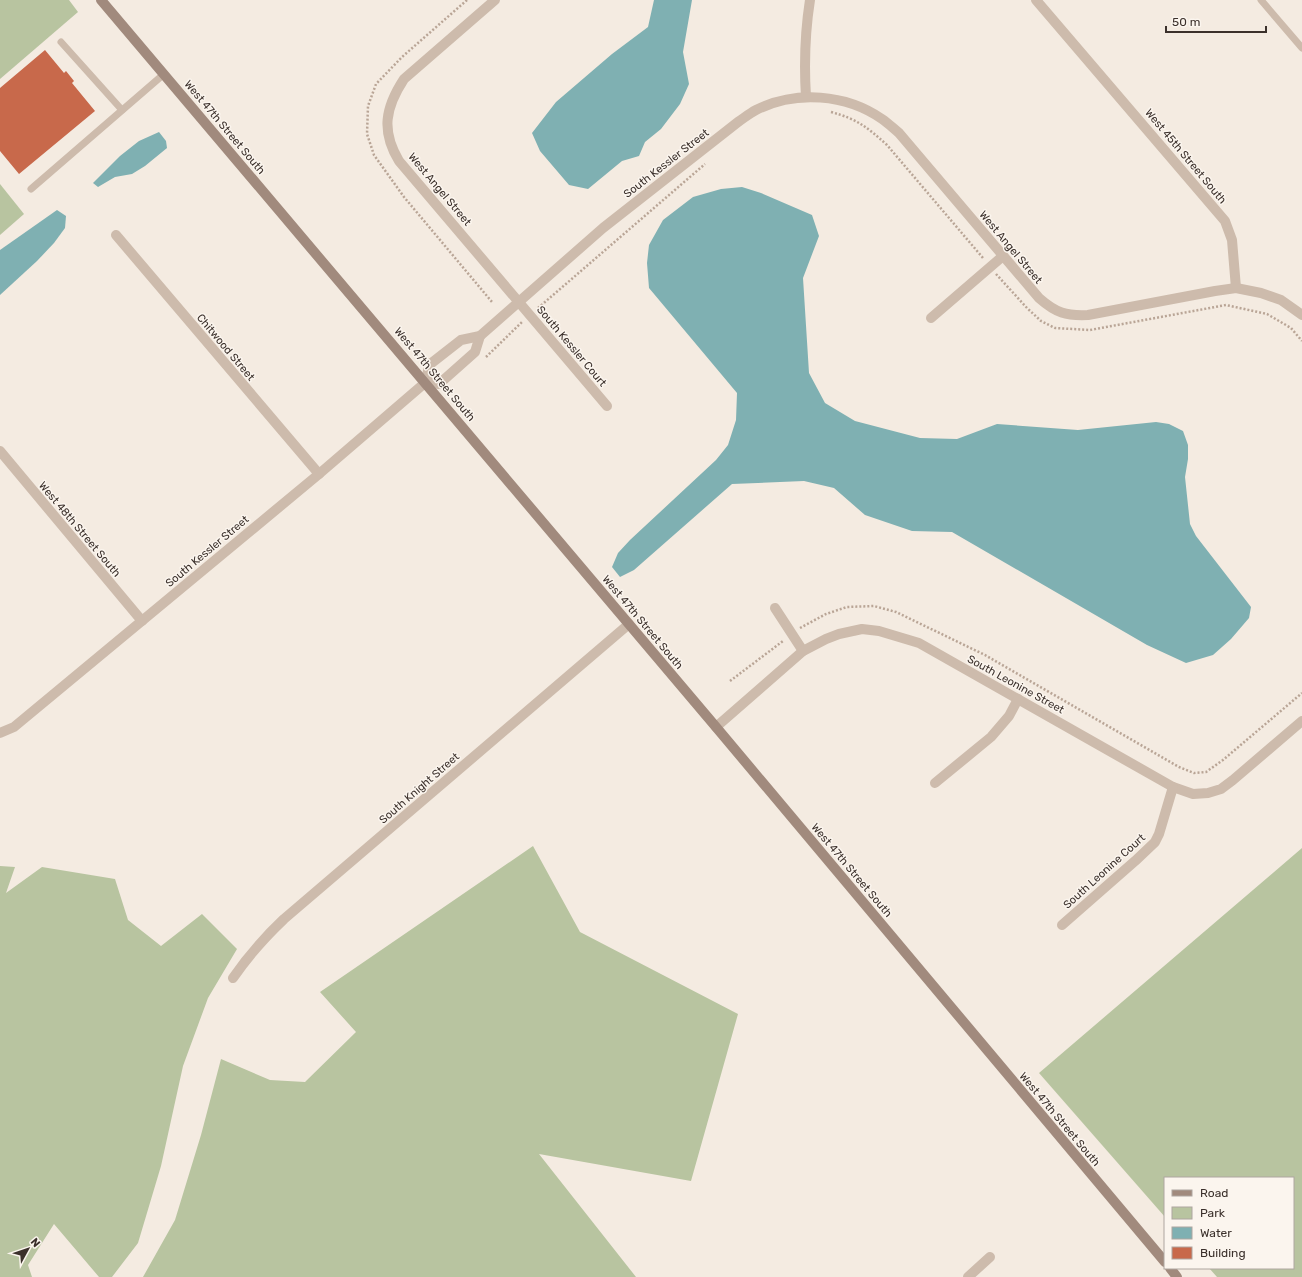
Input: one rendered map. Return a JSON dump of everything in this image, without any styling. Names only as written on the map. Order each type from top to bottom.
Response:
[{"type":"street","name":"West 47th Street South","points":[[101,0],[426,382],[1164,1261]]},
{"type":"street","name":"West Angel Street","points":[[495,0],[404,79],[394,94],[389,108],[387,128],[388,138],[392,150],[399,162],[519,301]]},
{"type":"street","points":[[806,97],[804,74],[810,0]]},
{"type":"street","name":"West 45th Street South","points":[[1036,0],[1225,222],[1232,240],[1236,288]]},
{"type":"street","name":"West Angel Street","points":[[806,97],[824,97],[845,101],[864,109],[883,120],[899,133],[1044,302],[1061,313],[1073,316],[1088,315],[1236,288]]},
{"type":"street","name":"South Kessler Street","points":[[0,733],[14,727],[319,474],[426,382],[429,365],[461,340],[480,336],[603,228],[738,122],[756,110],[771,104],[806,97]]},
{"type":"street","name":"Chitwood Street","points":[[116,235],[319,474]]},
{"type":"street","points":[[930,318],[1004,256]]},
{"type":"street","points":[[1236,288],[1261,293],[1281,300],[1302,315]]},
{"type":"street","name":"South Kessler Court","points":[[519,301],[607,406]]},
{"type":"street","name":"South Kessler Street","points":[[426,382],[439,384],[475,352],[480,336]]},
{"type":"street","name":"West 48th Street South","points":[[0,451],[142,622]]},
{"type":"street","points":[[775,608],[803,651]]},
{"type":"street","name":"South Knight Street","points":[[233,978],[247,959],[284,918],[629,624]]},
{"type":"street","name":"South Leonine Street","points":[[716,727],[803,651],[839,634],[862,629],[879,631],[919,643],[1173,787],[1193,794],[1208,793],[1233,780],[1302,721]]},
{"type":"street","points":[[934,783],[991,737],[1009,716],[1018,699]]},
{"type":"street","name":"South Leonine Court","points":[[1062,925],[1155,842],[1159,834],[1173,787]]},
{"type":"street","points":[[968,1277],[990,1257]]},
{"type":"street","points":[[1171,1269],[1177,1277]]},
{"type":"lane","points":[[1261,0],[1302,48]]},
{"type":"lane","points":[[61,42],[122,110]]},
{"type":"lane","points":[[31,189],[164,74]]},
{"type":"path","points":[[467,0],[402,57],[376,84],[368,106],[367,134],[374,155],[404,196],[492,302]]},
{"type":"path","points":[[829,111],[848,116],[868,129],[887,145],[990,267],[1027,308],[1041,321],[1055,328],[1090,330],[1226,305],[1267,314],[1291,328],[1302,341]]},
{"type":"path","points":[[484,358],[530,315],[708,162]]},
{"type":"path","points":[[730,681],[806,624],[847,607],[874,606],[896,612],[985,655],[1179,767],[1194,773],[1206,772],[1223,760],[1302,693]]},
{"type":"green space","points":[[0,0],[69,0],[78,12],[0,79]]},
{"type":"green space","points":[[0,184],[24,214],[0,235]]},
{"type":"green space","points":[[533,846],[580,932],[738,1014],[691,1181],[539,1154],[636,1277],[143,1277],[175,1220],[201,1135],[221,1059],[270,1080],[305,1082],[356,1032],[320,992]]},
{"type":"green space","points":[[1302,848],[1302,1277],[1217,1277],[1210,1269],[1294,1269],[1294,1177],[1164,1177],[1164,1216],[1039,1073]]},
{"type":"green space","points":[[0,866],[15,867],[6,893],[42,867],[115,879],[128,920],[161,946],[202,914],[237,949],[208,998],[183,1066],[161,1166],[138,1243],[112,1277],[99,1277],[54,1224],[28,1265],[32,1277],[0,1277]]},
{"type":"water","points":[[654,0],[692,0],[683,52],[689,84],[680,104],[661,129],[645,142],[639,156],[622,161],[588,189],[569,185],[540,151],[532,133],[556,102],[612,54],[648,27]]},
{"type":"water","points":[[159,132],[166,141],[167,148],[145,166],[132,174],[115,177],[98,187],[93,183],[120,156],[139,141]]},
{"type":"water","points":[[742,187],[761,193],[812,215],[819,236],[803,278],[809,373],[825,403],[855,421],[920,438],[957,439],[997,424],[1078,430],[1156,422],[1169,424],[1183,431],[1188,445],[1188,459],[1185,477],[1190,524],[1196,536],[1251,607],[1249,618],[1231,639],[1213,655],[1186,663],[1147,645],[952,532],[912,531],[865,515],[834,488],[804,481],[732,484],[634,570],[620,577],[612,567],[618,553],[716,460],[728,445],[736,420],[737,393],[649,288],[647,263],[649,245],[663,220],[693,197],[721,189]]},
{"type":"water","points":[[57,210],[66,216],[65,228],[54,243],[37,261],[0,295],[0,250]]},
{"type":"building","points":[[45,50],[64,73],[66,71],[74,81],[72,83],[95,111],[19,174],[0,151],[0,88]]}]
